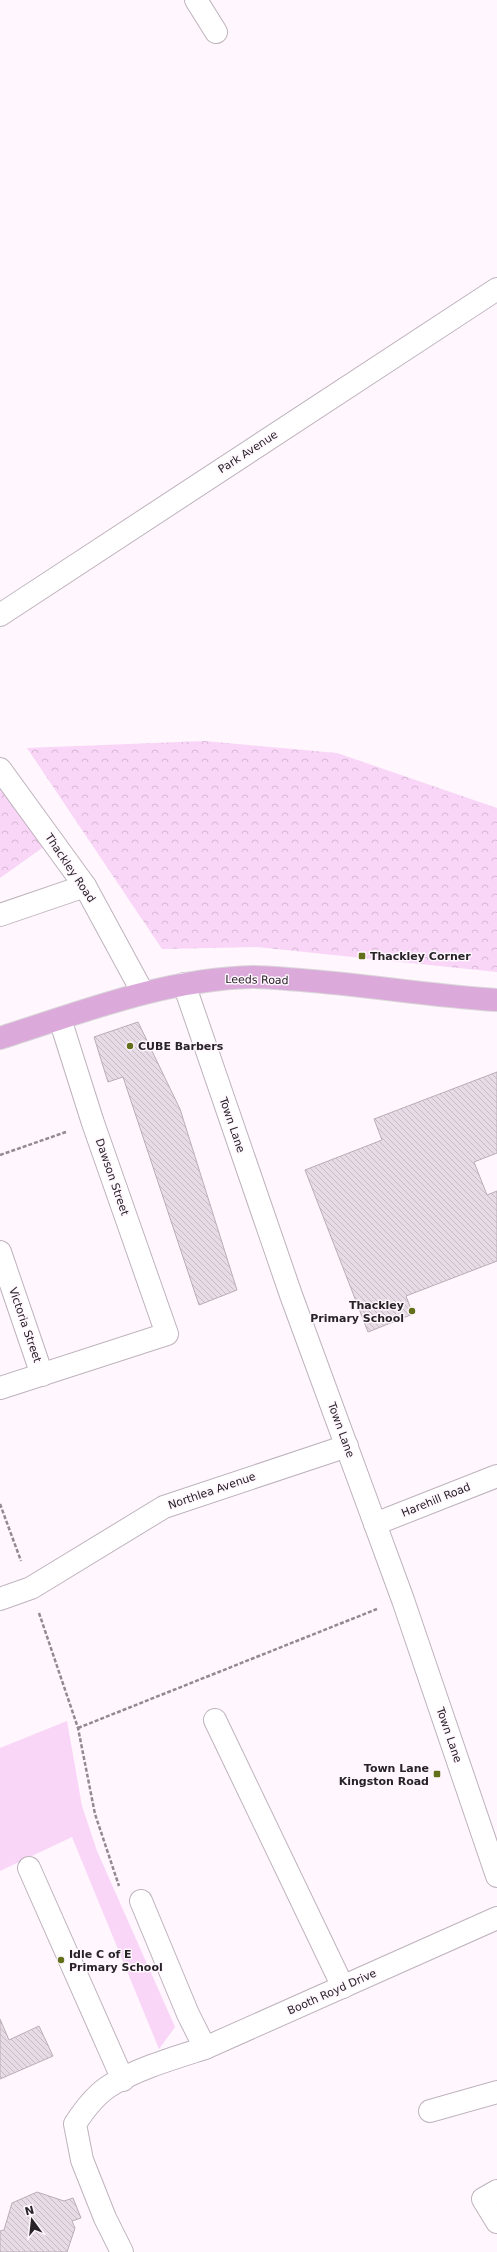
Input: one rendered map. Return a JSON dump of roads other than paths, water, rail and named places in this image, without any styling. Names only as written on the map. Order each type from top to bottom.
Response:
[{"type":"main road","name":"Leeds Road","points":[[0,1038],[143,993],[184,984],[254,977],[331,982],[443,997],[497,1000]]},
{"type":"street","points":[[196,0],[216,32]]},
{"type":"street","name":"Park Avenue","points":[[0,615],[497,289]]},
{"type":"street","name":"Thackley Road","points":[[0,770],[85,886],[143,993]]},
{"type":"street","points":[[0,915],[85,886]]},
{"type":"street","name":"Town Lane","points":[[184,984],[291,1295],[403,1600],[497,1876]]},
{"type":"street","name":"Dawson Street","points":[[42,1375],[167,1334],[93,1123],[60,1019]]},
{"type":"street","name":"Victoria Street","points":[[0,1252],[42,1375]]},
{"type":"street","points":[[0,1388],[42,1375]]},
{"type":"street","name":"Northlea Avenue","points":[[0,1599],[31,1588],[164,1507],[347,1446]]},
{"type":"street","name":"Harehill Road","points":[[375,1524],[497,1476]]},
{"type":"street","points":[[216,1720],[342,1987]]},
{"type":"street","points":[[29,1868],[123,2080]]},
{"type":"street","points":[[142,1901],[188,2014],[205,2048]]},
{"type":"street","name":"Booth Royd Drive","points":[[122,2252],[105,2218],[82,2160],[75,2124],[85,2109],[110,2086],[164,2061],[205,2048],[497,1918]]},
{"type":"street","points":[[430,2111],[497,2092]]},
{"type":"street","points":[[497,2192],[483,2199],[497,2222]]},
{"type":"place","name":"Thackley Corner","points":[[362,956]]},
{"type":"place","name":"CUBE Barbers","points":[[130,1046]]},
{"type":"place","name":"Thackley Primary School","points":[[412,1311]]},
{"type":"place","name":"Town Lane Kingston Road","points":[[437,1774]]},
{"type":"place","name":"Idle C of E Primary School","points":[[61,1960]]}]
